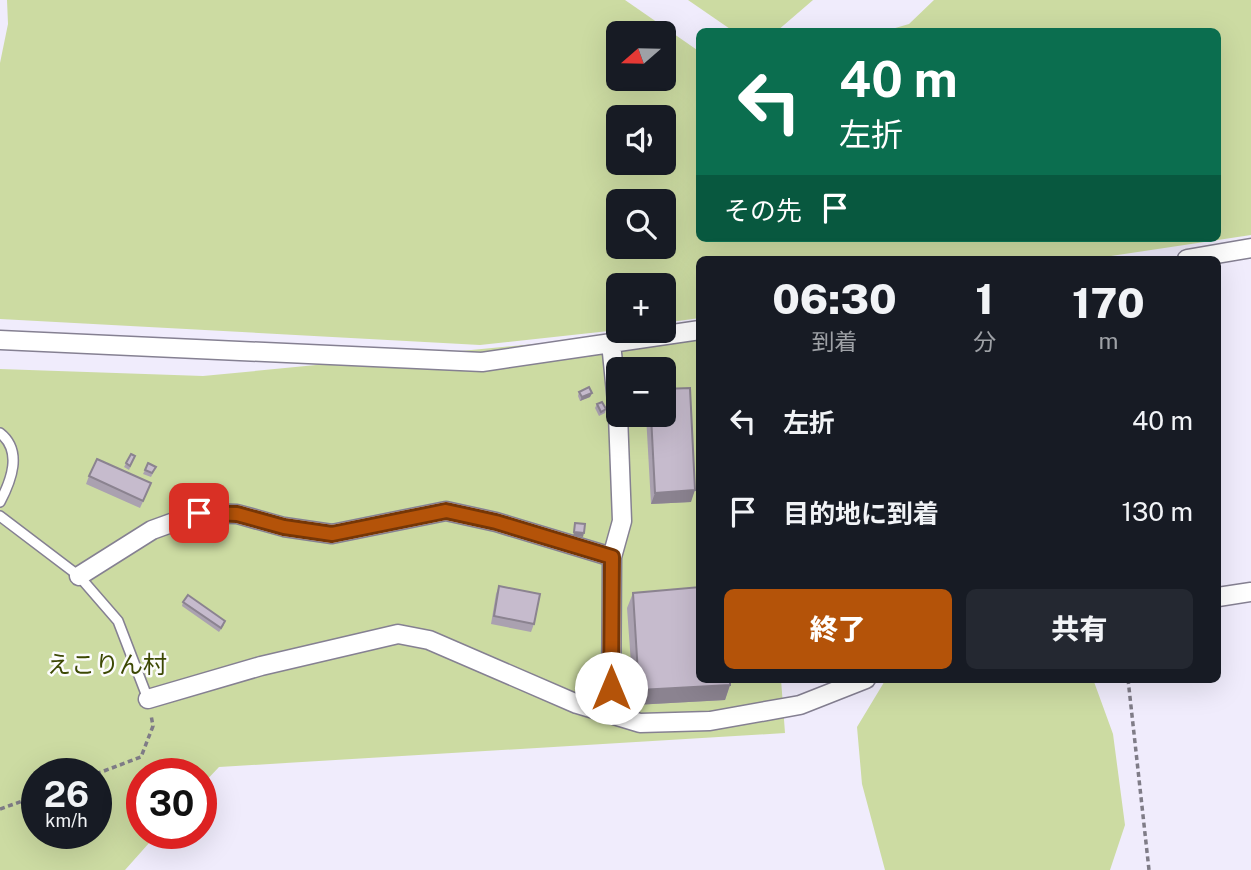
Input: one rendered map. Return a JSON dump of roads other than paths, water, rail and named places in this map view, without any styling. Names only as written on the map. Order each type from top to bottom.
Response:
[{"type":"street","points":[[1204,256],[1251,248]]},
{"type":"street","points":[[676,334],[696,331]]},
{"type":"street","points":[[0,340],[482,362],[611,343],[612,357]]},
{"type":"street","points":[[611,714],[612,557],[622,521],[618,427]]},
{"type":"street","points":[[79,576],[152,530],[199,513],[237,514],[284,527],[332,534],[446,511],[496,522],[612,557]]},
{"type":"street","points":[[1221,597],[1251,592]]},
{"type":"street","points":[[148,699],[261,666],[398,634],[429,640],[577,704],[640,723],[710,722],[800,705],[856,683]]},
{"type":"lane","points":[[0,433],[5,437],[14,460],[13,479],[0,502]]},
{"type":"lane","points":[[0,516],[79,576],[118,621],[148,699]]},
{"type":"park label","name":"えこりん村","points":[[107,664]]}]
